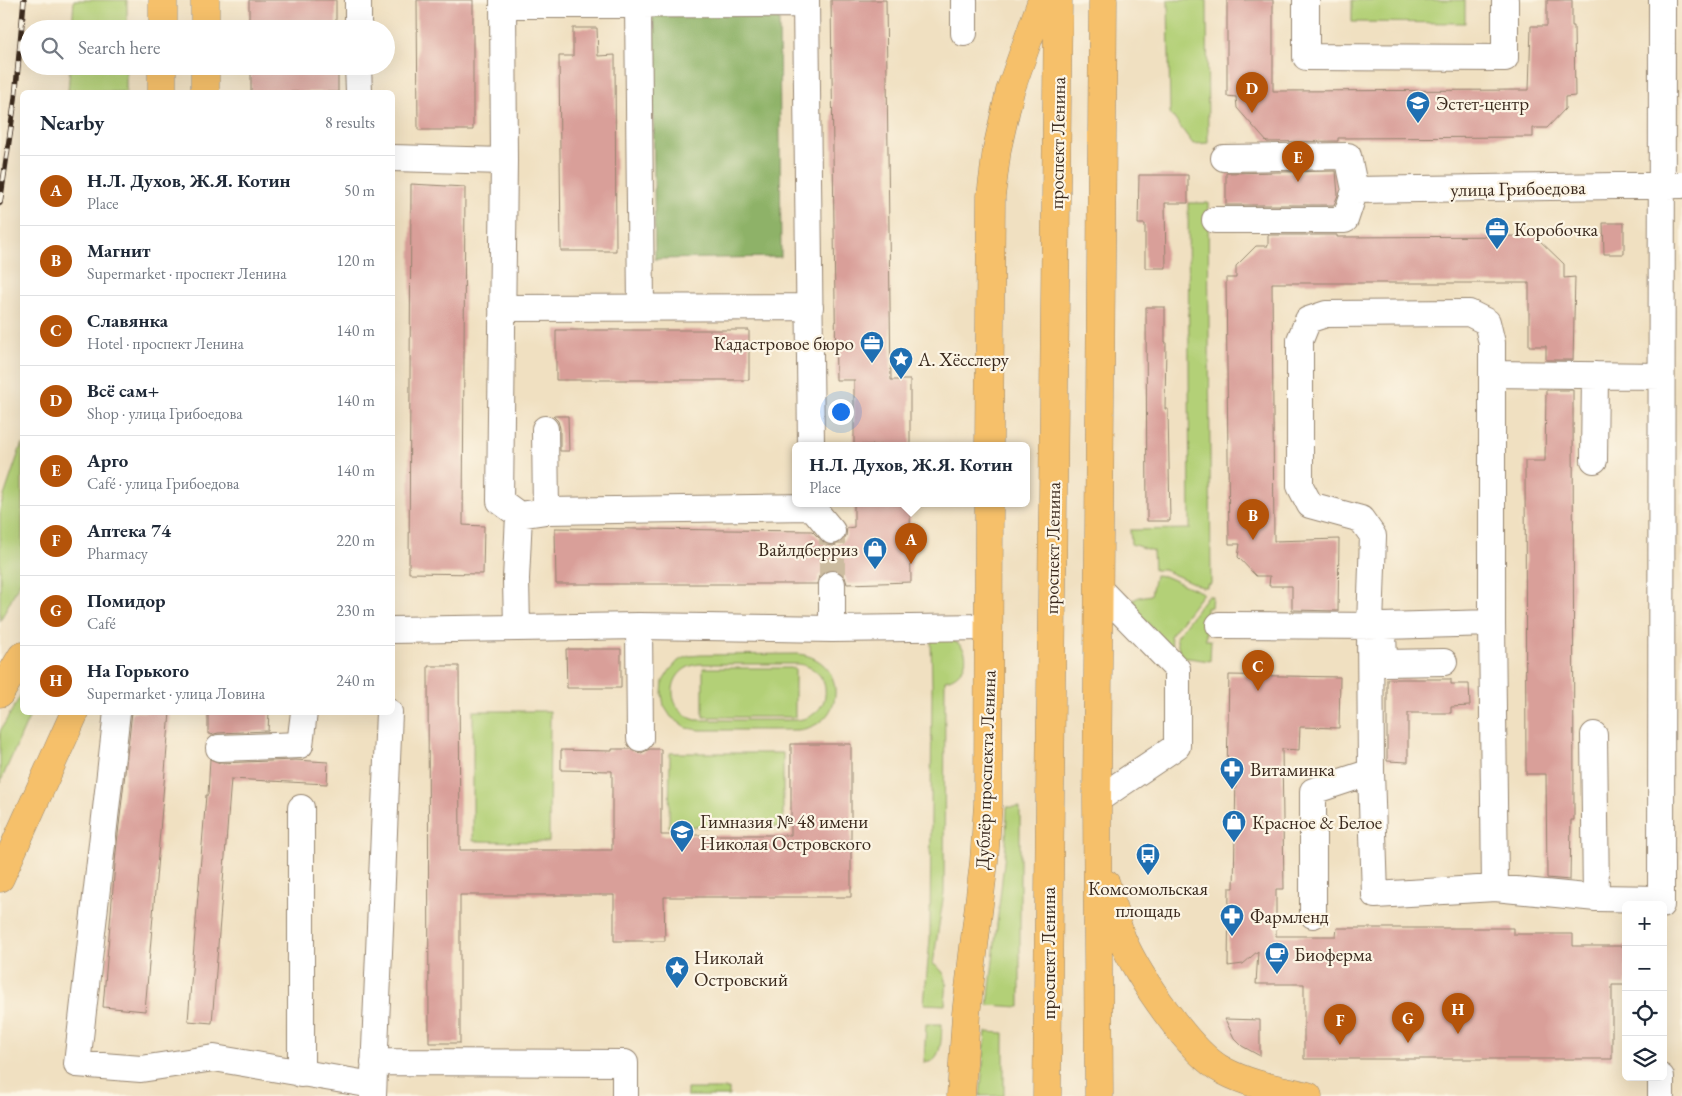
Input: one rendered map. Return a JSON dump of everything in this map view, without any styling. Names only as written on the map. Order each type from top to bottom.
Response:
[{"type":"main road","points":[[162,20],[163,0]]},
{"type":"main road","points":[[205,0],[205,20]]},
{"type":"main road","points":[[990,442],[992,186],[997,150],[1010,91],[1042,0]]},
{"type":"main road","name":"проспект Ленина","points":[[1047,1096],[1058,0]]},
{"type":"main road","points":[[1099,1096],[1097,800],[1103,0]]},
{"type":"main road","points":[[162,75],[162,90]]},
{"type":"main road","points":[[205,75],[205,90]]},
{"type":"main road","name":"Дублёр проспекта Ленина","points":[[961,1096],[966,1014],[984,862],[988,804],[989,507]]},
{"type":"main road","points":[[0,694],[20,659]]},
{"type":"main road","points":[[0,878],[74,715]]},
{"type":"main road","points":[[1097,850],[1122,939],[1161,1005],[1194,1046],[1221,1070],[1244,1081],[1308,1096]]},
{"type":"main road","points":[[1048,1037],[1060,1096]]},
{"type":"street","points":[[358,0],[358,20]]},
{"type":"street","points":[[964,0],[964,33]]},
{"type":"street","points":[[1306,0],[1306,57],[1485,58],[1505,58],[1505,0]]},
{"type":"street","points":[[1661,901],[1672,473],[1661,376],[1672,185],[1662,0]]},
{"type":"street","points":[[792,505],[546,511],[519,516],[500,501],[504,161],[502,3],[806,2],[812,442]]},
{"type":"street","points":[[638,4],[641,307]]},
{"type":"street","points":[[358,75],[358,90]]},
{"type":"street","points":[[1215,220],[1345,220],[1355,190],[1348,156],[1224,158]]},
{"type":"street","points":[[395,158],[504,161]]},
{"type":"street","name":"улица Грибоедова","points":[[1355,190],[1672,185]]},
{"type":"street","points":[[502,308],[810,307]]},
{"type":"street","points":[[1495,888],[1492,624],[1492,343],[1487,322],[1469,313],[1326,314],[1308,320],[1300,340],[1300,486],[1310,505],[1361,519],[1373,536],[1377,626],[1371,772],[1375,895],[1495,888],[1645,901]]},
{"type":"street","points":[[1492,374],[1661,376]]},
{"type":"street","points":[[1594,460],[1595,375]]},
{"type":"street","points":[[545,429],[546,511]]},
{"type":"street","points":[[814,507],[832,531]]},
{"type":"street","points":[[517,628],[516,579],[519,516]]},
{"type":"street","points":[[832,584],[832,629]]},
{"type":"street","points":[[1097,800],[1178,746],[1177,669],[1099,589]]},
{"type":"street","points":[[1219,625],[1377,626],[1492,624]]},
{"type":"street","points":[[395,630],[639,626],[832,629],[988,628]]},
{"type":"street","points":[[639,626],[640,738]]},
{"type":"street","points":[[1377,626],[1384,662],[1444,662]]},
{"type":"street","points":[[117,715],[77,1064],[141,1069],[214,1058],[300,1074],[373,1081],[625,1063],[625,1096]]},
{"type":"street","points":[[219,748],[300,746],[304,715]]},
{"type":"street","points":[[373,1081],[389,715]]},
{"type":"street","points":[[1594,735],[1596,898]]},
{"type":"street","points":[[1313,915],[1313,790],[1371,772]]},
{"type":"street","points":[[300,1074],[301,808]]},
{"type":"street","points":[[1661,1081],[1661,1096]]},
{"type":"green space","points":[[74,0],[127,0],[127,20],[73,20]]},
{"type":"green space","points":[[1168,0],[1207,0],[1208,143],[1193,144],[1170,113]]},
{"type":"green space","points":[[1352,0],[1465,0],[1465,23],[1352,22]]},
{"type":"green space","points":[[652,13],[779,15],[781,257],[655,259]]},
{"type":"green space","points":[[69,75],[126,75],[126,90],[68,90]]},
{"type":"green space","points":[[1188,203],[1208,203],[1211,584],[1207,584],[1207,587],[1202,587],[1164,570],[1154,570],[1153,551],[1131,544],[1130,530],[1190,529]]},
{"type":"green space","points":[[20,449],[20,582],[0,621],[0,508]]},
{"type":"green space","points":[[1155,575],[1164,576],[1203,593],[1170,636],[1175,654],[1129,602],[1139,597],[1151,595]]},
{"type":"green space","points":[[1207,596],[1212,596],[1211,607],[1206,608],[1206,640],[1211,640],[1210,661],[1181,657],[1176,637]]},
{"type":"green space","points":[[931,639],[954,641],[960,645],[966,657],[965,663],[958,674],[945,680],[944,893],[933,964],[943,972],[945,977],[945,1005],[924,1004],[930,939]]},
{"type":"green space","points":[[799,654],[815,659],[826,668],[833,680],[835,693],[833,706],[825,717],[813,726],[797,730],[700,730],[687,728],[671,717],[664,706],[662,694],[663,681],[678,661],[689,656]],"holes":[[[701,664],[798,664],[810,668],[819,674],[824,683],[823,702],[818,710],[809,717],[797,720],[696,720],[685,715],[678,708],[674,699],[673,689],[675,680],[681,672],[689,667]]]},
{"type":"green space","points":[[703,668],[795,668],[795,717],[703,717]]},
{"type":"green space","points":[[20,696],[20,715],[30,715],[0,783],[0,731]]},
{"type":"green space","points":[[473,711],[550,711],[549,842],[473,841]]},
{"type":"green space","points":[[670,753],[783,753],[783,827],[669,827]]},
{"type":"green space","points":[[1007,807],[1020,807],[1020,1007],[988,1005],[1006,844]]},
{"type":"green space","points":[[926,1024],[942,1024],[938,1054],[930,1062],[924,1063]]},
{"type":"green space","points":[[986,1032],[1004,1033],[1004,1096],[980,1096]]},
{"type":"green space","points":[[687,1089],[729,1089],[729,1096],[687,1096]]},
{"type":"building","points":[[249,0],[336,0],[336,20],[249,20]]},
{"type":"building","points":[[417,0],[473,0],[473,130],[418,130]]},
{"type":"building","points":[[831,0],[886,0],[891,380],[910,380],[910,442],[854,442],[854,380],[836,380]]},
{"type":"building","points":[[1227,0],[1273,0],[1273,91],[1529,90],[1531,26],[1547,26],[1547,0],[1572,0],[1575,96],[1565,97],[1565,109],[1547,128],[1533,128],[1533,137],[1338,138],[1338,141],[1267,142],[1237,108],[1236,97],[1227,96]]},
{"type":"building","points":[[573,28],[597,28],[598,56],[615,55],[616,251],[561,251],[559,56],[573,56]]},
{"type":"building","points":[[251,75],[338,75],[338,90],[251,90]]},
{"type":"building","points":[[1336,171],[1338,195],[1334,205],[1226,205],[1226,173]]},
{"type":"building","points":[[1139,175],[1188,175],[1188,203],[1165,203],[1166,268],[1145,268],[1145,224],[1138,224]]},
{"type":"building","points":[[411,184],[465,187],[463,525],[484,526],[483,574],[409,573]]},
{"type":"building","points":[[1603,223],[1624,223],[1624,254],[1604,254]]},
{"type":"building","points":[[1268,235],[1337,235],[1337,237],[1535,236],[1564,264],[1564,278],[1575,277],[1573,360],[1546,360],[1546,346],[1529,346],[1529,283],[1272,283],[1274,541],[1339,539],[1338,611],[1292,610],[1292,586],[1269,586],[1270,576],[1256,576],[1238,557],[1240,544],[1229,544],[1226,278],[1236,278],[1236,266],[1256,246],[1268,246]]},
{"type":"building","points":[[1146,307],[1165,307],[1165,409],[1168,409],[1170,521],[1147,521]]},
{"type":"building","points":[[556,330],[749,330],[749,380],[556,380]]},
{"type":"building","points":[[1546,390],[1573,390],[1574,820],[1571,820],[1570,880],[1547,878],[1546,774],[1526,774],[1525,461],[1545,461]]},
{"type":"building","points":[[553,416],[568,416],[569,451],[560,451],[560,428],[558,421]]},
{"type":"building","points":[[854,507],[910,507],[911,582],[847,584],[845,577],[840,571],[832,569],[825,571],[819,576],[817,584],[556,584],[555,528],[812,531],[826,545],[834,546],[842,542],[846,536],[847,528],[854,527]]},
{"type":"building","points":[[566,649],[621,649],[621,688],[567,688]]},
{"type":"building","points":[[428,666],[459,666],[460,850],[612,850],[612,771],[561,770],[561,750],[612,751],[612,749],[630,749],[641,753],[650,749],[661,749],[661,835],[791,835],[791,744],[851,744],[851,897],[664,897],[665,941],[614,941],[614,895],[460,895],[460,1043],[429,1043]]},
{"type":"building","points":[[1229,675],[1340,677],[1339,728],[1300,727],[1299,750],[1282,749],[1284,889],[1276,889],[1276,936],[1336,936],[1337,928],[1513,928],[1513,934],[1573,934],[1573,946],[1622,946],[1622,985],[1612,985],[1612,1059],[1304,1059],[1304,984],[1256,984],[1258,951],[1243,964],[1228,966],[1229,888],[1234,888],[1236,772],[1227,772]]},
{"type":"building","points":[[1387,679],[1451,679],[1451,684],[1469,684],[1470,706],[1451,707],[1451,713],[1408,713],[1408,762],[1387,761]]},
{"type":"building","points":[[132,715],[170,715],[145,1011],[103,1007],[116,852]]},
{"type":"building","points":[[208,715],[269,715],[268,731],[208,734]]},
{"type":"building","points":[[210,759],[220,763],[295,760],[328,762],[327,784],[231,779],[212,1023],[188,1021]]},
{"type":"building","points":[[1225,1019],[1260,1020],[1260,1056],[1242,1046],[1234,1038]]},
{"type":"tunnel","points":[[832,531],[832,584]]},
{"type":"railway","points":[[22,20],[24,0]]},
{"type":"railway","points":[[0,203],[15,99],[20,44]]},
{"type":"place","name":"Всё сам+","points":[[1252,113]]},
{"type":"place","name":"Эстет-центр","points":[[1418,124]]},
{"type":"place","name":"Арго","points":[[1298,182]]},
{"type":"place","name":"Коробочка","points":[[1497,250]]},
{"type":"place","name":"Кадастровое бюро","points":[[872,364]]},
{"type":"place","name":"А. Хёсслеру","points":[[901,380]]},
{"type":"place","name":"Магнит","points":[[1253,540]]},
{"type":"place","name":"Н.Л. Духов, Ж.Я. Котин","points":[[911,564]]},
{"type":"place","name":"Вайлдберриз","points":[[875,570]]},
{"type":"place","name":"Славянка","points":[[1258,691]]},
{"type":"place","name":"Витаминка","points":[[1232,790]]},
{"type":"place","name":"Красное & Белое","points":[[1234,843]]},
{"type":"place","name":"Гимназия № 48 имени Николая Островского","points":[[682,853]]},
{"type":"place","name":"Комсомольская площадь","points":[[1148,876]]},
{"type":"place","name":"Фармленд","points":[[1232,937]]},
{"type":"place","name":"Биоферма","points":[[1277,975]]},
{"type":"place","name":"Николай Островский","points":[[677,989]]},
{"type":"place","name":"На Горького","points":[[1458,1034]]},
{"type":"place","name":"Помидор","points":[[1408,1043]]},
{"type":"place","name":"Аптека 74","points":[[1340,1045]]}]
